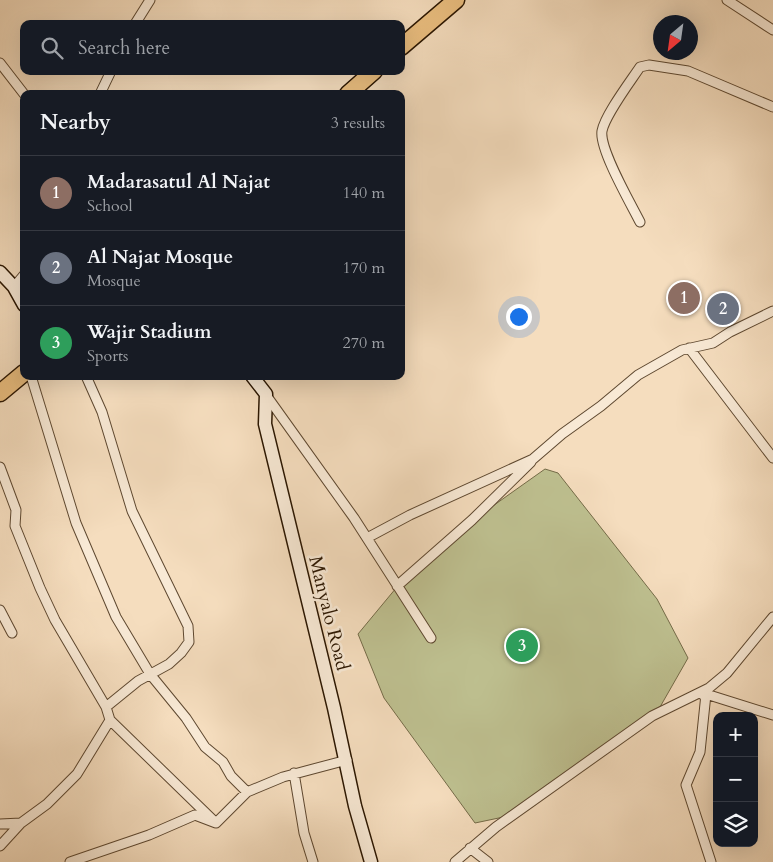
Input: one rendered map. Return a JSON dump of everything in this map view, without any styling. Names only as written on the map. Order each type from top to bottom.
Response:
[{"type":"highway","points":[[405,43],[453,1]]},
{"type":"highway","points":[[353,90],[369,75]]},
{"type":"highway","points":[[0,393],[20,376]]},
{"type":"street","points":[[138,20],[150,0]]},
{"type":"street","points":[[727,0],[772,25]]},
{"type":"street","points":[[0,63],[21,90]]},
{"type":"street","points":[[640,222],[608,158],[603,142],[602,130],[640,67],[649,65],[688,71],[773,107]]},
{"type":"street","points":[[102,90],[109,75]]},
{"type":"street","points":[[0,272],[14,287],[20,298]]},
{"type":"street","points":[[14,287],[20,280]]},
{"type":"street","points":[[397,586],[472,520],[562,434],[601,406],[638,375],[682,350],[713,344],[730,332],[773,310]]},
{"type":"street","points":[[689,348],[773,458]]},
{"type":"street","points":[[32,380],[76,523],[116,617],[150,674],[186,718],[205,747],[223,762],[231,776],[247,792]]},
{"type":"street","points":[[88,380],[102,412],[132,511],[188,626],[189,642],[170,664],[138,681],[106,707]]},
{"type":"street","points":[[255,380],[367,538],[431,638]]},
{"type":"street","name":"Manyalo Road","points":[[266,394],[265,424],[346,760],[355,806],[371,862]]},
{"type":"street","points":[[367,538],[418,511],[534,459]]},
{"type":"street","points":[[0,467],[16,510],[15,526],[40,588],[55,620],[106,707],[110,720],[216,823]]},
{"type":"street","points":[[0,610],[12,633]]},
{"type":"street","points":[[686,701],[709,688],[727,673],[773,617]]},
{"type":"street","points":[[706,694],[700,752],[686,785],[711,862]]},
{"type":"street","points":[[455,862],[496,827],[652,716],[706,694],[773,715]]},
{"type":"street","points":[[0,846],[21,823],[47,804],[77,774],[110,720]]},
{"type":"street","points":[[216,823],[247,792],[294,773],[346,760]]},
{"type":"street","points":[[294,773],[304,833],[312,862]]},
{"type":"street","points":[[70,862],[148,835],[195,815],[216,823]]},
{"type":"street","points":[[0,824],[21,823]]},
{"type":"street","points":[[470,848],[488,862]]},
{"type":"green space","points":[[545,469],[558,473],[657,599],[688,658],[660,707],[619,742],[513,815],[475,823],[384,698],[358,634],[411,570],[466,525]]},
{"type":"place","name":"Madarasatul Al Najat","points":[[684,298]]},
{"type":"place","name":"Al Najat Mosque","points":[[723,309]]},
{"type":"place","name":"Wajir Stadium","points":[[522,646]]}]
